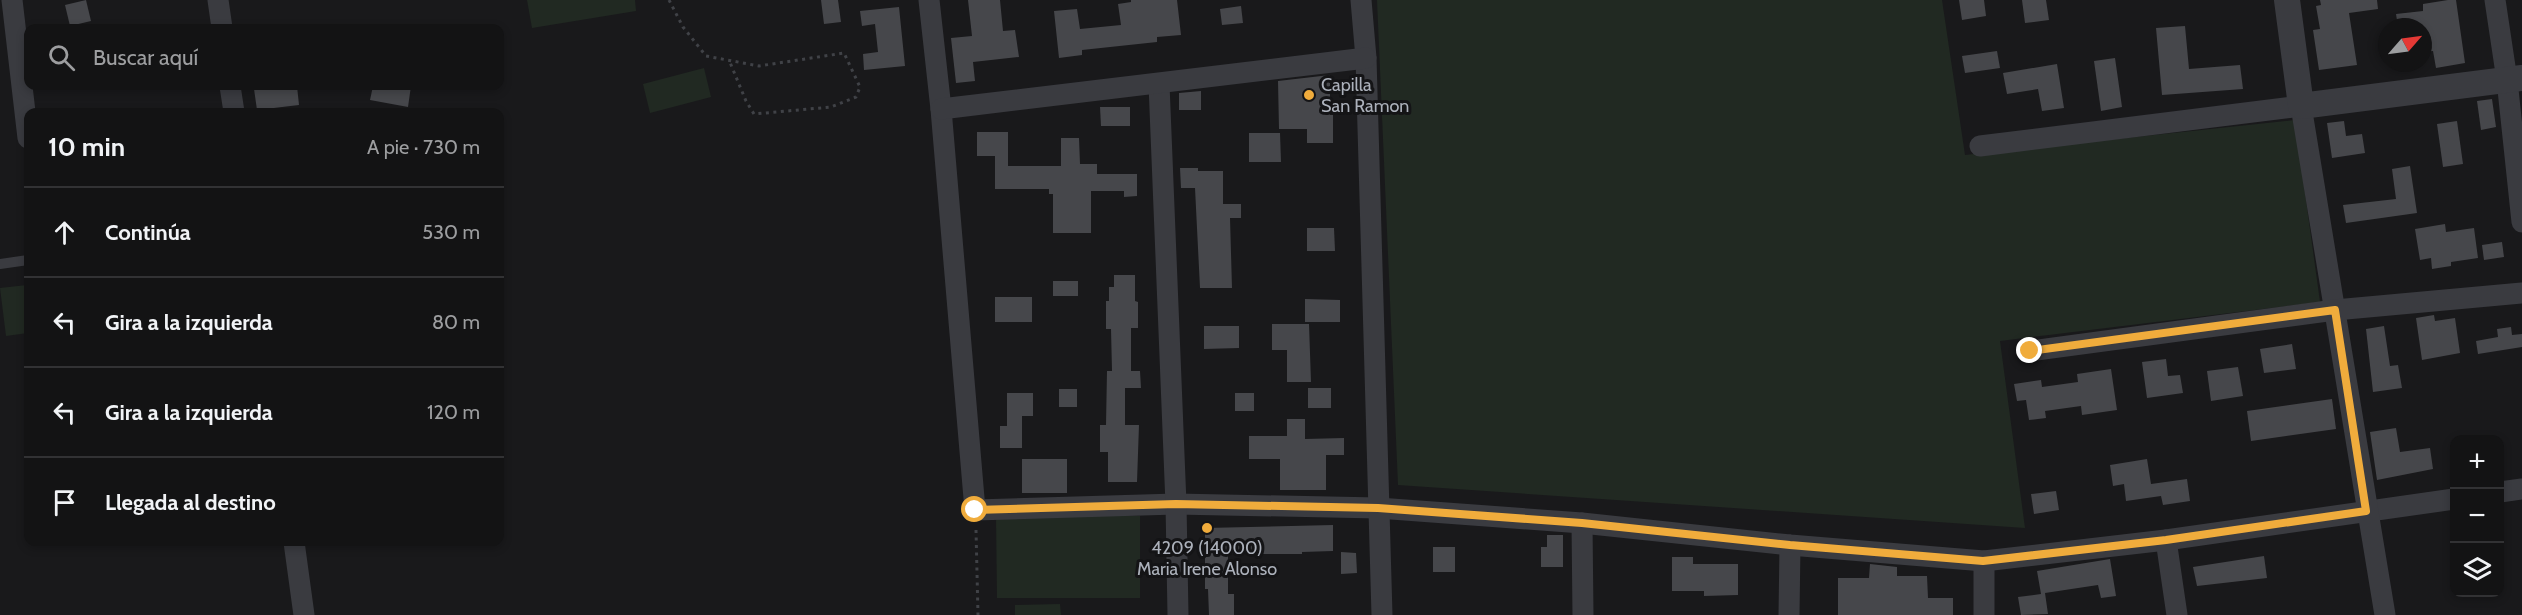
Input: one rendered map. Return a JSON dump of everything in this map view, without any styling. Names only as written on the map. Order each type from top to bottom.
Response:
[{"type":"street","points":[[12,0],[25,108]]},
{"type":"street","points":[[218,0],[221,24]]},
{"type":"street","points":[[929,0],[975,510],[1176,504],[1378,508],[1582,523],[1790,545],[1983,561],[2166,540],[2450,500]]},
{"type":"street","points":[[1361,0],[1366,58],[1382,615]]},
{"type":"street","points":[[2287,0],[2301,106],[2366,511],[2385,615]]},
{"type":"street","points":[[2495,0],[2514,79],[2522,222]]},
{"type":"street","points":[[940,109],[1366,58]]},
{"type":"street","points":[[1980,146],[2514,79]]},
{"type":"street","points":[[1160,84],[1178,615]]},
{"type":"street","points":[[231,90],[233,108]]},
{"type":"street","points":[[2030,351],[2335,310],[2522,293]]},
{"type":"street","points":[[2504,491],[2522,489]]},
{"type":"street","points":[[1582,523],[1583,615]]},
{"type":"street","points":[[2166,540],[2177,615]]},
{"type":"street","points":[[1789,615],[1790,545]]},
{"type":"street","points":[[295,546],[304,615]]},
{"type":"street","points":[[1983,561],[1984,615]]},
{"type":"lane","points":[[0,264],[24,261]]},
{"type":"path","points":[[669,0],[683,27],[706,57],[729,60],[759,66],[844,53],[860,87],[856,97],[831,107],[754,114],[729,60]]},
{"type":"path","points":[[975,510],[978,615]]},
{"type":"shaded area","points":[[527,0],[635,0],[636,11],[532,28]]},
{"type":"shaded area","points":[[1377,0],[1942,0],[1965,155],[2295,120],[2320,302],[2000,341],[2025,528],[1398,485]]},
{"type":"shaded area","points":[[704,68],[711,97],[650,113],[643,84]]},
{"type":"shaded area","points":[[24,285],[24,334],[6,336],[0,288]]},
{"type":"shaded area","points":[[996,516],[1140,516],[1140,598],[997,598]]},
{"type":"shaded area","points":[[1060,604],[1061,615],[1015,615],[1015,605]]},
{"type":"building","points":[[86,0],[91,21],[70,24],[65,5]]},
{"type":"building","points":[[821,0],[838,0],[841,22],[824,24]]},
{"type":"building","points":[[968,0],[1000,0],[1003,31],[1015,30],[1019,57],[973,62],[975,81],[956,83],[951,38],[972,36]]},
{"type":"building","points":[[1131,0],[1177,0],[1181,35],[1157,37],[1157,42],[1082,50],[1082,55],[1059,58],[1054,11],[1077,9],[1080,29],[1121,25],[1118,4],[1131,2]]},
{"type":"building","points":[[1959,0],[1984,0],[1986,16],[1962,20]]},
{"type":"building","points":[[2022,0],[2046,0],[2049,20],[2025,23]]},
{"type":"building","points":[[2320,0],[2377,0],[2378,9],[2349,13],[2357,65],[2319,70],[2313,30],[2320,29],[2316,6],[2321,5]]},
{"type":"building","points":[[2456,0],[2465,63],[2436,68],[2432,51],[2432,18],[2397,18],[2396,14],[2423,11],[2423,4]]},
{"type":"building","points":[[1241,6],[1243,23],[1222,25],[1220,9]]},
{"type":"building","points":[[899,7],[905,66],[864,70],[863,54],[878,52],[875,24],[862,26],[860,11]]},
{"type":"building","points":[[2185,26],[2189,69],[2240,65],[2243,89],[2162,95],[2156,28]]},
{"type":"building","points":[[1997,51],[2000,68],[1965,73],[1962,56]]},
{"type":"building","points":[[2115,58],[2122,107],[2101,111],[2094,61]]},
{"type":"building","points":[[2057,64],[2064,108],[2042,111],[2038,89],[2007,94],[2003,73]]},
{"type":"building","points":[[1330,75],[1333,143],[1307,143],[1307,129],[1279,129],[1278,81]]},
{"type":"building","points":[[254,90],[297,90],[299,105],[257,108]]},
{"type":"building","points":[[372,90],[410,90],[408,107],[370,100]]},
{"type":"building","points":[[1201,91],[1201,110],[1179,110],[1179,93]]},
{"type":"building","points":[[2492,99],[2496,127],[2481,130],[2477,101]]},
{"type":"building","points":[[1100,107],[1130,107],[1130,126],[1101,126]]},
{"type":"building","points":[[2344,121],[2346,136],[2362,134],[2365,153],[2332,158],[2327,123]]},
{"type":"building","points":[[2457,121],[2463,164],[2443,167],[2437,124]]},
{"type":"building","points":[[977,132],[1008,132],[1008,166],[1061,166],[1061,138],[1079,138],[1080,164],[1097,164],[1097,174],[1137,174],[1137,196],[1124,197],[1124,191],[1091,191],[1091,233],[1053,233],[1053,194],[1049,194],[1049,189],[995,189],[995,156],[977,156]]},
{"type":"building","points":[[1249,133],[1280,133],[1281,162],[1249,162]]},
{"type":"building","points":[[2410,166],[2417,213],[2346,223],[2343,205],[2396,199],[2392,169]]},
{"type":"building","points":[[1180,168],[1223,171],[1223,204],[1241,204],[1241,218],[1230,218],[1232,288],[1200,288],[1195,188],[1181,188]]},
{"type":"building","points":[[2445,224],[2446,232],[2474,228],[2478,258],[2451,262],[2451,266],[2432,269],[2431,258],[2420,260],[2415,229]]},
{"type":"building","points":[[1307,228],[1334,228],[1335,251],[1307,251]]},
{"type":"building","points":[[2502,242],[2504,257],[2484,260],[2482,245]]},
{"type":"building","points":[[1114,275],[1135,275],[1135,301],[1138,302],[1138,328],[1131,328],[1131,371],[1140,371],[1141,388],[1125,388],[1125,425],[1139,425],[1137,482],[1108,482],[1108,452],[1100,452],[1100,425],[1106,425],[1107,371],[1112,371],[1111,329],[1106,329],[1106,301],[1109,301],[1109,287],[1114,287]]},
{"type":"building","points":[[1053,281],[1078,281],[1078,296],[1053,296]]},
{"type":"building","points":[[995,297],[1032,297],[1032,322],[995,322]]},
{"type":"building","points":[[1305,299],[1340,300],[1340,322],[1305,322]]},
{"type":"building","points":[[2434,315],[2435,321],[2455,318],[2460,353],[2422,360],[2416,318]]},
{"type":"building","points":[[1272,324],[1309,324],[1311,382],[1287,382],[1287,350],[1272,350]]},
{"type":"building","points":[[1204,326],[1239,326],[1239,348],[1204,349]]},
{"type":"building","points":[[2384,326],[2390,366],[2398,365],[2402,388],[2373,392],[2366,329]]},
{"type":"building","points":[[2511,327],[2512,335],[2522,334],[2522,347],[2478,354],[2476,341],[2498,337],[2497,329]]},
{"type":"building","points":[[2292,344],[2296,369],[2264,373],[2260,349]]},
{"type":"building","points":[[2166,359],[2168,376],[2180,375],[2183,393],[2147,398],[2142,362]]},
{"type":"building","points":[[2238,367],[2243,396],[2211,401],[2207,371]]},
{"type":"building","points":[[2111,369],[2117,410],[2082,415],[2081,406],[2045,411],[2046,418],[2029,420],[2026,400],[2017,401],[2014,384],[2041,380],[2042,387],[2078,382],[2077,374]]},
{"type":"building","points":[[1308,388],[1331,388],[1331,408],[1308,408]]},
{"type":"building","points":[[1059,389],[1077,389],[1077,407],[1059,407]]},
{"type":"building","points":[[1007,393],[1033,393],[1033,416],[1022,416],[1022,448],[1000,448],[1000,426],[1007,426]]},
{"type":"building","points":[[1235,393],[1254,393],[1254,411],[1235,411]]},
{"type":"building","points":[[2332,399],[2336,429],[2251,441],[2247,411]]},
{"type":"building","points":[[1287,419],[1305,419],[1305,439],[1344,438],[1344,455],[1326,455],[1326,490],[1280,490],[1280,459],[1249,459],[1249,436],[1287,436]]},
{"type":"building","points":[[2396,428],[2400,452],[2430,448],[2433,469],[2377,480],[2370,432]]},
{"type":"building","points":[[1022,459],[1067,459],[1067,493],[1022,493]]},
{"type":"building","points":[[2147,459],[2151,484],[2187,479],[2190,501],[2163,505],[2161,496],[2126,501],[2124,484],[2113,486],[2110,465]]},
{"type":"building","points":[[2056,491],[2059,510],[2034,514],[2031,494]]},
{"type":"building","points":[[1333,525],[1333,551],[1302,552],[1302,554],[1228,554],[1228,594],[1234,594],[1234,615],[1209,615],[1208,589],[1205,589],[1205,528]]},
{"type":"building","points":[[1547,535],[1563,535],[1563,567],[1541,567],[1541,547],[1547,547]]},
{"type":"building","points":[[1433,547],[1455,547],[1455,572],[1433,572]]},
{"type":"building","points":[[1341,552],[1356,553],[1357,573],[1341,574]]},
{"type":"building","points":[[2264,556],[2267,578],[2197,586],[2193,567]]},
{"type":"building","points":[[1672,557],[1693,557],[1693,564],[1738,564],[1738,595],[1704,596],[1704,591],[1672,591]]},
{"type":"building","points":[[2110,559],[2116,596],[2101,598],[2098,585],[2045,593],[2048,614],[2021,615],[2018,597],[2041,594],[2037,571]]},
{"type":"building","points":[[1870,564],[1897,567],[1897,576],[1927,576],[1928,598],[1953,598],[1953,615],[1838,615],[1838,578],[1869,578]]},
{"type":"place","name":"Capilla San Ramon","points":[[1309,95]]},
{"type":"place","name":"4209 (14000) Maria Irene Alonso","points":[[1207,528]]},
{"type":"route","points":[[975,510],[1176,504],[1378,508],[1582,523],[1790,545],[1983,561],[2166,540],[2366,511],[2335,310],[2030,351]]}]
